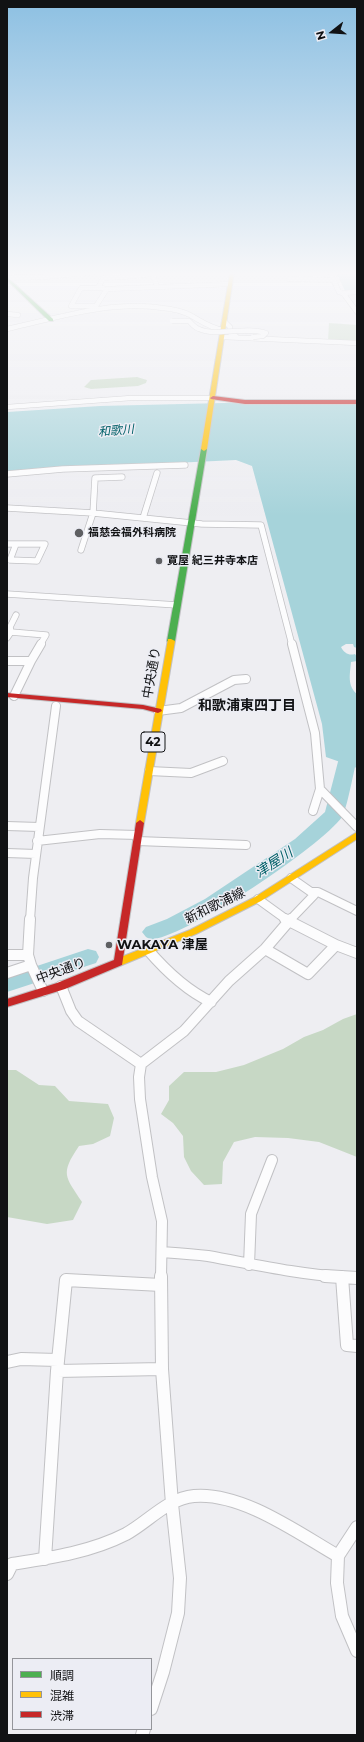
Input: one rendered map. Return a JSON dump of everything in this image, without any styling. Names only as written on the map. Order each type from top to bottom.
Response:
[{"type":"main road","name":"中央通り","points":[[7,1003],[61,986],[119,962],[137,838],[213,400],[220,353]]},
{"type":"main road","points":[[213,400],[245,402],[357,402]]},
{"type":"main road","points":[[9,698],[143,707],[158,711]]},
{"type":"main road","points":[[9,698],[56,706],[142,713],[158,711]]},
{"type":"main road","name":"新和歌浦線","points":[[119,962],[193,932],[258,899],[357,835]]},
{"type":"street","points":[[7,407],[131,398],[213,400]]},
{"type":"street","points":[[7,474],[63,469],[185,465]]},
{"type":"street","points":[[143,518],[157,473]]},
{"type":"street","points":[[81,550],[93,513],[95,478],[122,477]]},
{"type":"street","points":[[7,508],[93,513],[191,522],[262,525],[315,733],[322,791],[313,811]]},
{"type":"street","points":[[7,544],[16,544],[37,544],[44,544],[37,561],[10,560],[16,544]]},
{"type":"street","points":[[7,594],[177,605]]},
{"type":"street","points":[[7,638],[11,632],[10,627],[16,614]]},
{"type":"street","points":[[9,698],[46,635],[11,632]]},
{"type":"street","points":[[7,661],[31,661]]},
{"type":"street","points":[[158,711],[181,708],[234,680],[246,679]]},
{"type":"street","points":[[43,991],[31,967],[28,955],[37,841],[56,706]]},
{"type":"street","points":[[149,771],[191,772],[222,761]]},
{"type":"street","points":[[322,791],[357,827]]},
{"type":"street","points":[[7,826],[39,826]]},
{"type":"street","points":[[37,841],[100,834],[246,846]]},
{"type":"street","points":[[7,854],[36,854]]},
{"type":"street","points":[[152,1706],[163,1672],[178,1613],[180,1578],[172,1504],[162,1369],[162,1221],[152,1177],[140,1099],[139,1077],[141,1064],[184,1031],[229,981],[265,949],[314,895],[291,878]]},
{"type":"street","points":[[311,892],[318,892],[357,911]]},
{"type":"street","points":[[258,899],[270,909],[289,921],[336,945],[357,952]]},
{"type":"street","points":[[265,949],[308,974],[336,945]]},
{"type":"street","points":[[148,950],[187,988],[200,997],[211,1002]]},
{"type":"street","points":[[7,955],[28,955]]},
{"type":"street","points":[[7,973],[31,967]]},
{"type":"street","points":[[61,986],[71,1011],[78,1020],[141,1064]]},
{"type":"street","points":[[249,1265],[251,1214],[272,1160]]},
{"type":"street","points":[[162,1252],[207,1256],[249,1265],[323,1276],[357,1278]]},
{"type":"street","points":[[342,1277],[348,1346],[357,1346]]},
{"type":"street","points":[[45,1559],[57,1366],[66,1280],[161,1285]]},
{"type":"street","points":[[7,1362],[21,1359],[57,1366],[162,1369]]},
{"type":"street","points":[[7,1574],[12,1564],[87,1550],[100,1545],[126,1533],[172,1504],[194,1496],[218,1497],[256,1510],[338,1556]]},
{"type":"street","points":[[357,1527],[338,1556],[337,1583],[342,1616],[357,1651]]},
{"type":"green space","points":[[137,377],[147,380],[146,383],[138,386],[91,389],[84,387],[91,380]]},
{"type":"green space","points":[[357,1014],[357,1157],[319,1142],[288,1138],[255,1137],[234,1142],[223,1162],[222,1184],[204,1185],[191,1171],[184,1157],[183,1136],[173,1123],[161,1114],[169,1100],[169,1086],[184,1072],[216,1072],[244,1065],[283,1049],[304,1037]]},
{"type":"green space","points":[[7,1070],[16,1070],[39,1085],[55,1086],[69,1101],[108,1104],[114,1118],[110,1136],[93,1144],[79,1146],[67,1169],[69,1180],[82,1202],[73,1220],[47,1224],[7,1217]]},
{"type":"water","name":"和歌川","points":[[223,403],[357,404],[357,648],[354,647],[353,644],[346,644],[341,647],[347,654],[355,654],[357,657],[357,661],[351,662],[350,684],[357,694],[357,768],[326,757],[322,724],[252,466],[236,460],[7,471],[7,412],[100,406]]},
{"type":"waterway","name":"津屋川","points":[[153,932],[174,924],[212,904],[302,844],[334,814],[349,754]]},
{"type":"waterway","name":"津屋川","points":[[7,984],[88,957]]},
{"type":"traffic: fast","points":[[171,641],[204,449]]},
{"type":"traffic: slow","points":[[204,449],[219,353]]},
{"type":"traffic: slow","points":[[140,823],[171,641]]},
{"type":"traffic: slow","points":[[119,962],[193,932],[258,899],[357,835]]},
{"type":"traffic: jam","points":[[213,398],[245,402],[357,402]]},
{"type":"traffic: jam","points":[[7,695],[143,707],[158,711]]},
{"type":"traffic: jam","points":[[7,1003],[61,986],[119,962],[140,823]]},
{"type":"place","name":"福慈会福外科病院","points":[[79,533]]},
{"type":"place","name":"寛屋 紀三井寺本店","points":[[159,561]]},
{"type":"place","name":"WAKAYA 津屋","points":[[109,945]]},
{"type":"district","name":"和歌浦東四丁目","points":[[247,706]]}]
